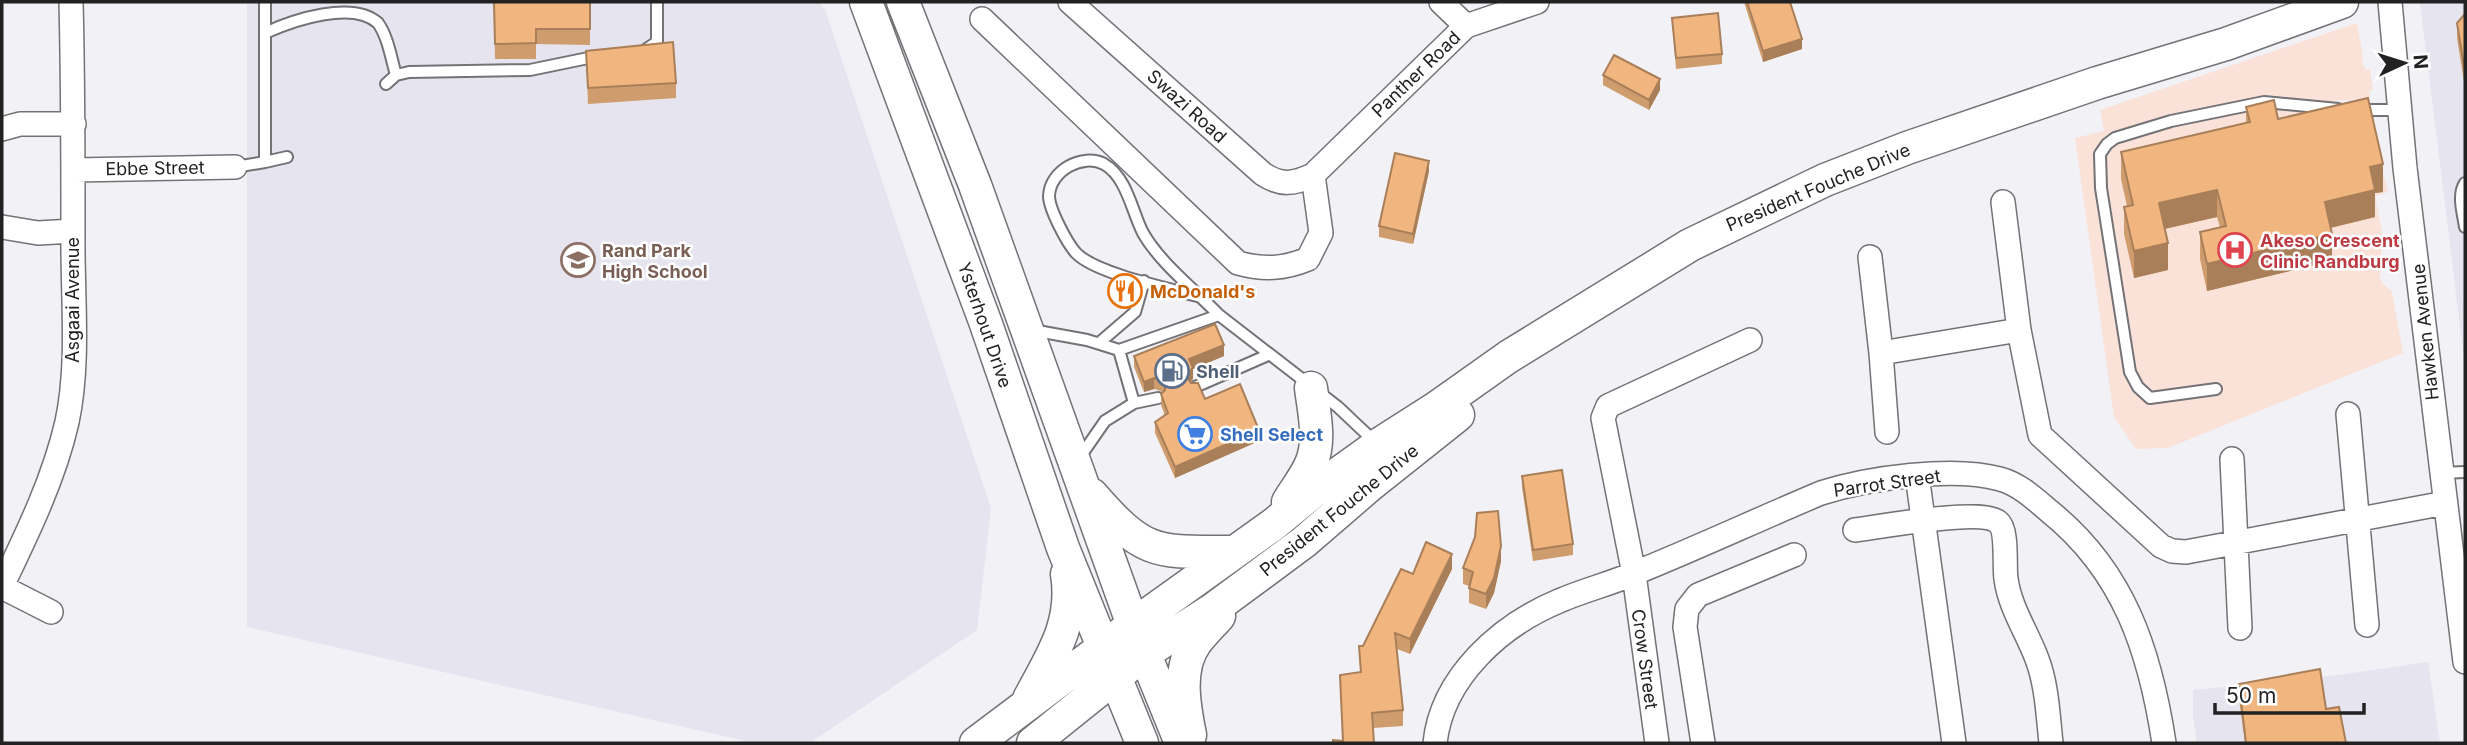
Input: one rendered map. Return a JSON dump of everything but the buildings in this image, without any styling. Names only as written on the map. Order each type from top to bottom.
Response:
[{"type":"street","name":"Asgaai Avenue","points":[[2,586],[10,546],[55,461],[67,420],[72,363],[75,170],[71,2]]},
{"type":"street","name":"Ysterhout Drive","points":[[866,2],[986,324],[1063,548],[1142,743]]},
{"type":"street","name":"Ysterhout Drive","points":[[903,2],[975,186],[1139,639],[1181,743]]},
{"type":"street","name":"Swazi Road","points":[[1070,2],[1263,174],[1272,180],[1288,183],[1295,183],[1313,175]]},
{"type":"street","points":[[1441,2],[1466,26]]},
{"type":"street","name":"Panther Road","points":[[1313,175],[1466,26],[1537,2]]},
{"type":"street","name":"President Fouche Drive","points":[[2097,83],[2170,45],[2289,2]]},
{"type":"street","name":"President Fouche Drive","points":[[1139,639],[1233,552],[1274,524],[1314,491],[1386,455],[1517,369],[1556,329],[1690,245],[1825,180],[1907,148],[2097,83],[2226,44],[2342,2]]},
{"type":"street","name":"Hawken Avenue","points":[[2390,2],[2399,110],[2465,662]]},
{"type":"street","points":[[982,19],[1238,263],[1259,268],[1290,266],[1308,259],[1321,233],[1313,175]]},
{"type":"street","points":[[2,129],[20,124],[74,124]]},
{"type":"street","name":"Ebbe Street","points":[[75,170],[235,167]]},
{"type":"street","points":[[2003,202],[2019,330],[2037,428],[2043,439],[2161,546],[2172,551],[2186,552],[2445,503]]},
{"type":"street","points":[[2,227],[38,233],[73,231]]},
{"type":"street","points":[[1870,257],[1887,432]]},
{"type":"street","points":[[1881,353],[2019,330]]},
{"type":"street","name":"Crow Street","points":[[1657,743],[1634,574],[1603,418],[1604,411],[1608,406],[1750,340]]},
{"type":"street","points":[[1274,524],[1311,465],[1315,451],[1311,388]]},
{"type":"street","points":[[2348,414],[2367,625]]},
{"type":"street","name":"President Fouche Drive","points":[[1139,639],[1212,610],[1304,542],[1386,455]]},
{"type":"street","points":[[2232,459],[2240,628]]},
{"type":"street","points":[[1077,472],[1120,525],[1148,546],[1175,552],[1233,552]]},
{"type":"street","name":"Parrot Street","points":[[1435,743],[1445,705],[1455,686],[1478,656],[1524,619],[1542,609],[1634,574],[1821,493],[1843,486],[1917,475],[1954,474],[2002,479],[2037,501],[2082,541],[2104,569],[2127,608],[2153,678],[2164,743]]},
{"type":"street","points":[[1917,475],[1954,743]]},
{"type":"street","points":[[1855,530],[1923,519],[1983,518],[1995,520],[2000,524],[2004,532],[2008,589],[2038,661],[2044,684],[2051,743]]},
{"type":"street","points":[[1025,707],[1065,629],[1068,584],[1063,548]]},
{"type":"street","points":[[1703,743],[1685,627],[1687,609],[1698,595],[1794,555]]},
{"type":"street","points":[[1192,743],[1185,713],[1184,690],[1184,673],[1189,653],[1196,641],[1250,581]]},
{"type":"street","points":[[2,586],[51,612]]},
{"type":"street","points":[[976,743],[1102,649],[1139,639]]},
{"type":"street","points":[[1033,743],[1115,678],[1139,639]]},
{"type":"lane","points":[[265,2],[265,163]]},
{"type":"lane","points":[[636,52],[651,48],[657,42],[657,2]]},
{"type":"lane","points":[[265,33],[320,11],[332,8],[357,9],[368,13],[378,23],[387,41],[396,75]]},
{"type":"lane","points":[[386,84],[396,75],[422,71],[530,70],[609,55]]},
{"type":"lane","points":[[2216,389],[2150,398],[2137,387],[2130,372],[2101,188],[2100,155],[2107,144],[2115,138],[2171,121],[2264,102],[2288,102],[2332,109],[2399,110]]},
{"type":"lane","points":[[235,167],[287,157]]},
{"type":"lane","points":[[1201,297],[1091,264],[1076,252],[1053,214],[1049,196],[1053,182],[1065,168],[1084,159],[1104,164],[1118,176],[1142,232],[1152,248],[1201,297],[1219,315],[1338,407],[1386,455]]},
{"type":"lane","points":[[2465,183],[2461,197],[2465,226]]},
{"type":"lane","points":[[1099,343],[1135,312],[1144,281]]},
{"type":"lane","points":[[1026,328],[1099,343],[1119,350],[1219,315]]},
{"type":"lane","points":[[1119,350],[1134,403]]},
{"type":"lane","points":[[1195,387],[1268,355]]},
{"type":"lane","points":[[1077,472],[1105,421],[1134,403],[1158,398]]},
{"type":"lane","points":[[2441,473],[2465,472]]},
{"type":"shaded area","name":"Rand Park High School","points":[[247,2],[820,2],[826,12],[991,508],[977,630],[810,743],[754,743],[247,627]]},
{"type":"shaded area","points":[[2420,2],[2465,2],[2465,367]]},
{"type":"shaded area","name":"Akeso Crescent Clinic Randburg","points":[[2357,23],[2362,63],[2366,70],[2370,69],[2373,90],[2369,91],[2370,98],[2333,101],[2339,124],[2371,124],[2388,192],[2375,196],[2382,232],[2380,278],[2392,292],[2403,353],[2168,448],[2136,449],[2114,417],[2075,138],[2104,131],[2100,110]]},
{"type":"shaded area","points":[[2428,662],[2440,743],[2197,743],[2193,690],[2338,675]]},
{"type":"place","name":"Akeso Crescent Clinic Randburg","points":[[2235,250]]},
{"type":"place","name":"Rand Park High School","points":[[578,260]]},
{"type":"place","name":"McDonald's","points":[[1125,291]]},
{"type":"place","name":"Shell","points":[[1172,371]]},
{"type":"place","name":"Shell Select","points":[[1195,434]]}]
